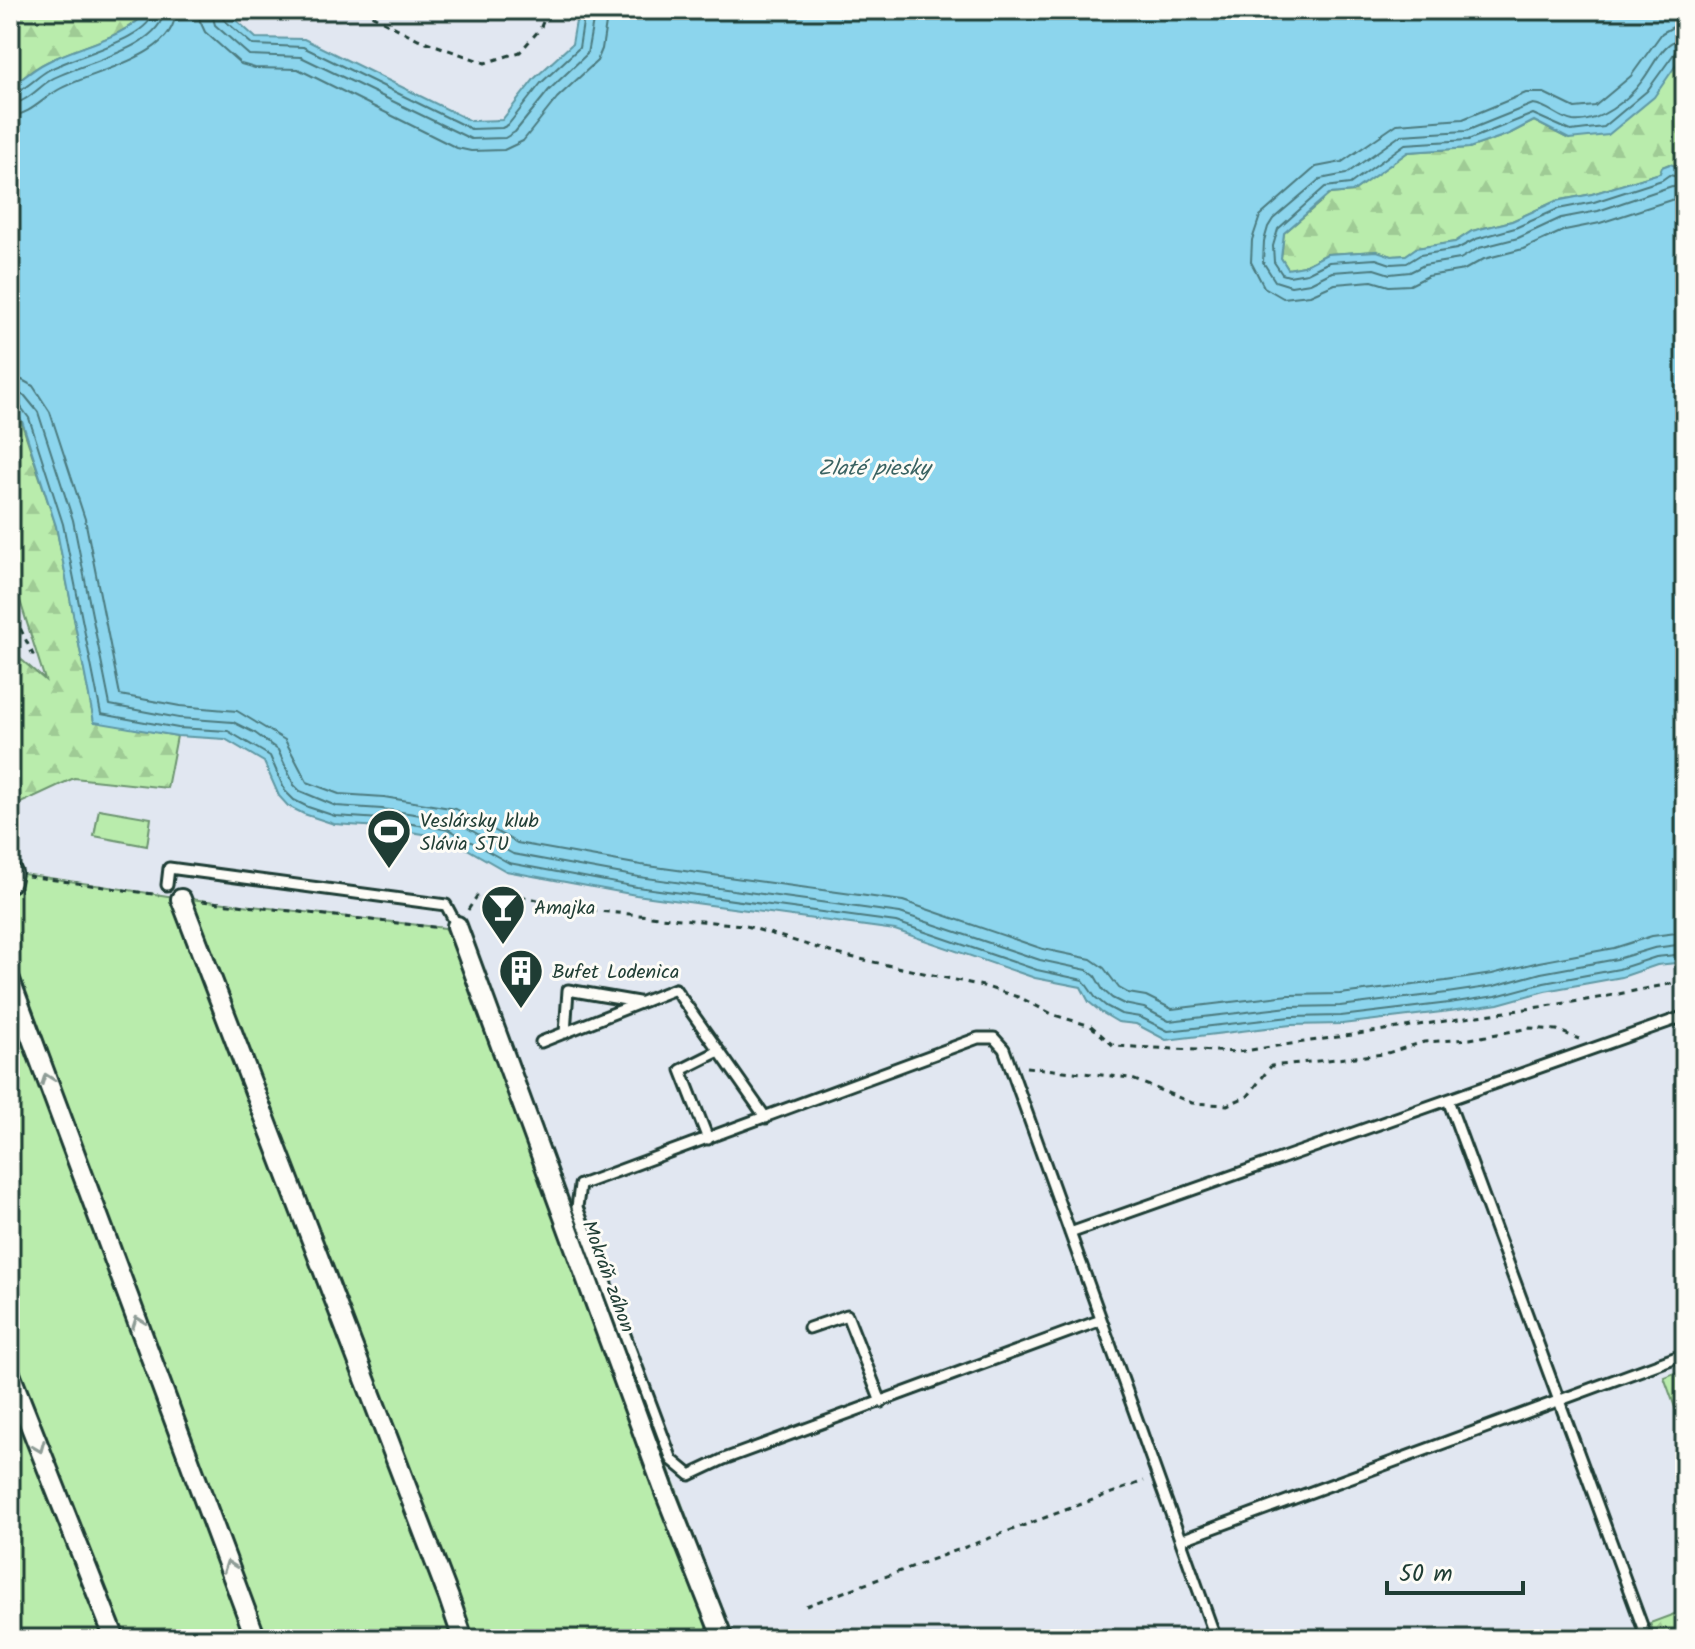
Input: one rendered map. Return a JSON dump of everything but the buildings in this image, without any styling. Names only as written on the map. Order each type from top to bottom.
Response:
[{"type":"street","points":[[181,899],[463,1639]]},
{"type":"street","name":"Mokráň záhon","points":[[457,926],[661,1480],[723,1639]]},
{"type":"street","points":[[10,980],[256,1639]]},
{"type":"street","points":[[10,1374],[115,1639]]},
{"type":"lane","points":[[167,885],[169,868],[446,905],[457,926]]},
{"type":"lane","points":[[541,1042],[675,989],[766,1118]]},
{"type":"lane","points":[[565,1033],[568,990],[641,1002]]},
{"type":"lane","points":[[1070,1233],[1685,1016]]},
{"type":"lane","points":[[1101,1320],[724,1459],[690,1475],[672,1460],[577,1207],[580,1185],[978,1038],[994,1038],[1004,1049],[1010,1065],[1216,1639]]},
{"type":"lane","points":[[708,1139],[681,1070],[719,1051]]},
{"type":"lane","points":[[1448,1100],[1647,1639]]},
{"type":"lane","points":[[809,1328],[847,1315],[881,1402]]},
{"type":"lane","points":[[1181,1540],[1685,1354]]},
{"type":"path","points":[[361,10],[418,39],[485,63],[520,52],[540,29],[548,10]]},
{"type":"path","points":[[10,607],[35,659]]},
{"type":"path","points":[[11,876],[445,929],[457,926],[477,896],[520,896],[577,909],[743,925],[837,954],[983,986],[1021,998],[1054,1015],[1091,1026],[1114,1046],[1237,1052],[1593,999],[1685,981]]},
{"type":"path","points":[[1010,1065],[1130,1078],[1192,1103],[1227,1105],[1248,1096],[1271,1066],[1384,1054],[1424,1042],[1470,1039],[1530,1028],[1557,1030],[1597,1047]]},
{"type":"path","points":[[806,1606],[1158,1476]]},
{"type":"green space","points":[[25,10],[149,10],[127,28],[42,64],[10,88],[10,21]]},
{"type":"green space","points":[[1685,52],[1684,170],[1669,164],[1662,167],[1660,173],[1592,194],[1556,201],[1512,221],[1472,231],[1455,242],[1417,248],[1406,255],[1392,256],[1377,251],[1327,254],[1304,266],[1288,269],[1281,258],[1284,233],[1330,194],[1352,192],[1408,152],[1469,148],[1509,134],[1534,121],[1569,139]]},
{"type":"green space","points":[[10,405],[21,421],[56,526],[94,721],[177,736],[167,788],[74,778],[10,808],[10,650],[45,680],[10,569]]},
{"type":"green space","points":[[99,809],[151,818],[147,846],[94,836]]},
{"type":"green space","points":[[10,872],[181,898],[445,928],[477,963],[733,1639],[10,1639]]},
{"type":"green space","points":[[1685,1369],[1685,1435],[1664,1377]]},
{"type":"green space","points":[[1685,1610],[1685,1639],[1656,1639],[1650,1623]]},
{"type":"water","name":"Zlaté piesky","points":[[149,10],[225,10],[256,38],[304,39],[471,121],[502,120],[535,78],[572,44],[578,10],[1685,10],[1685,52],[1654,97],[1608,135],[1569,139],[1534,121],[1509,134],[1469,148],[1408,152],[1352,192],[1329,194],[1284,233],[1281,258],[1288,269],[1304,266],[1327,254],[1377,251],[1392,256],[1406,255],[1416,248],[1455,242],[1472,231],[1512,221],[1556,201],[1592,194],[1660,173],[1662,167],[1670,164],[1685,169],[1685,962],[1657,965],[1622,977],[1545,991],[1498,1004],[1342,1024],[1291,1025],[1166,1040],[1136,1024],[1118,1022],[1101,1012],[1089,1002],[1081,987],[1035,978],[895,930],[636,895],[506,871],[448,838],[380,827],[334,824],[288,806],[279,796],[264,762],[225,739],[177,736],[94,722],[56,526],[22,421],[10,405],[10,88],[42,64],[127,28]]},
{"type":"place","name":"Veslársky klub Slávia STU","points":[[389,870]]},
{"type":"place","name":"Amajka","points":[[503,946]]},
{"type":"place","name":"Bufet Lodenica","points":[[521,1010]]}]
